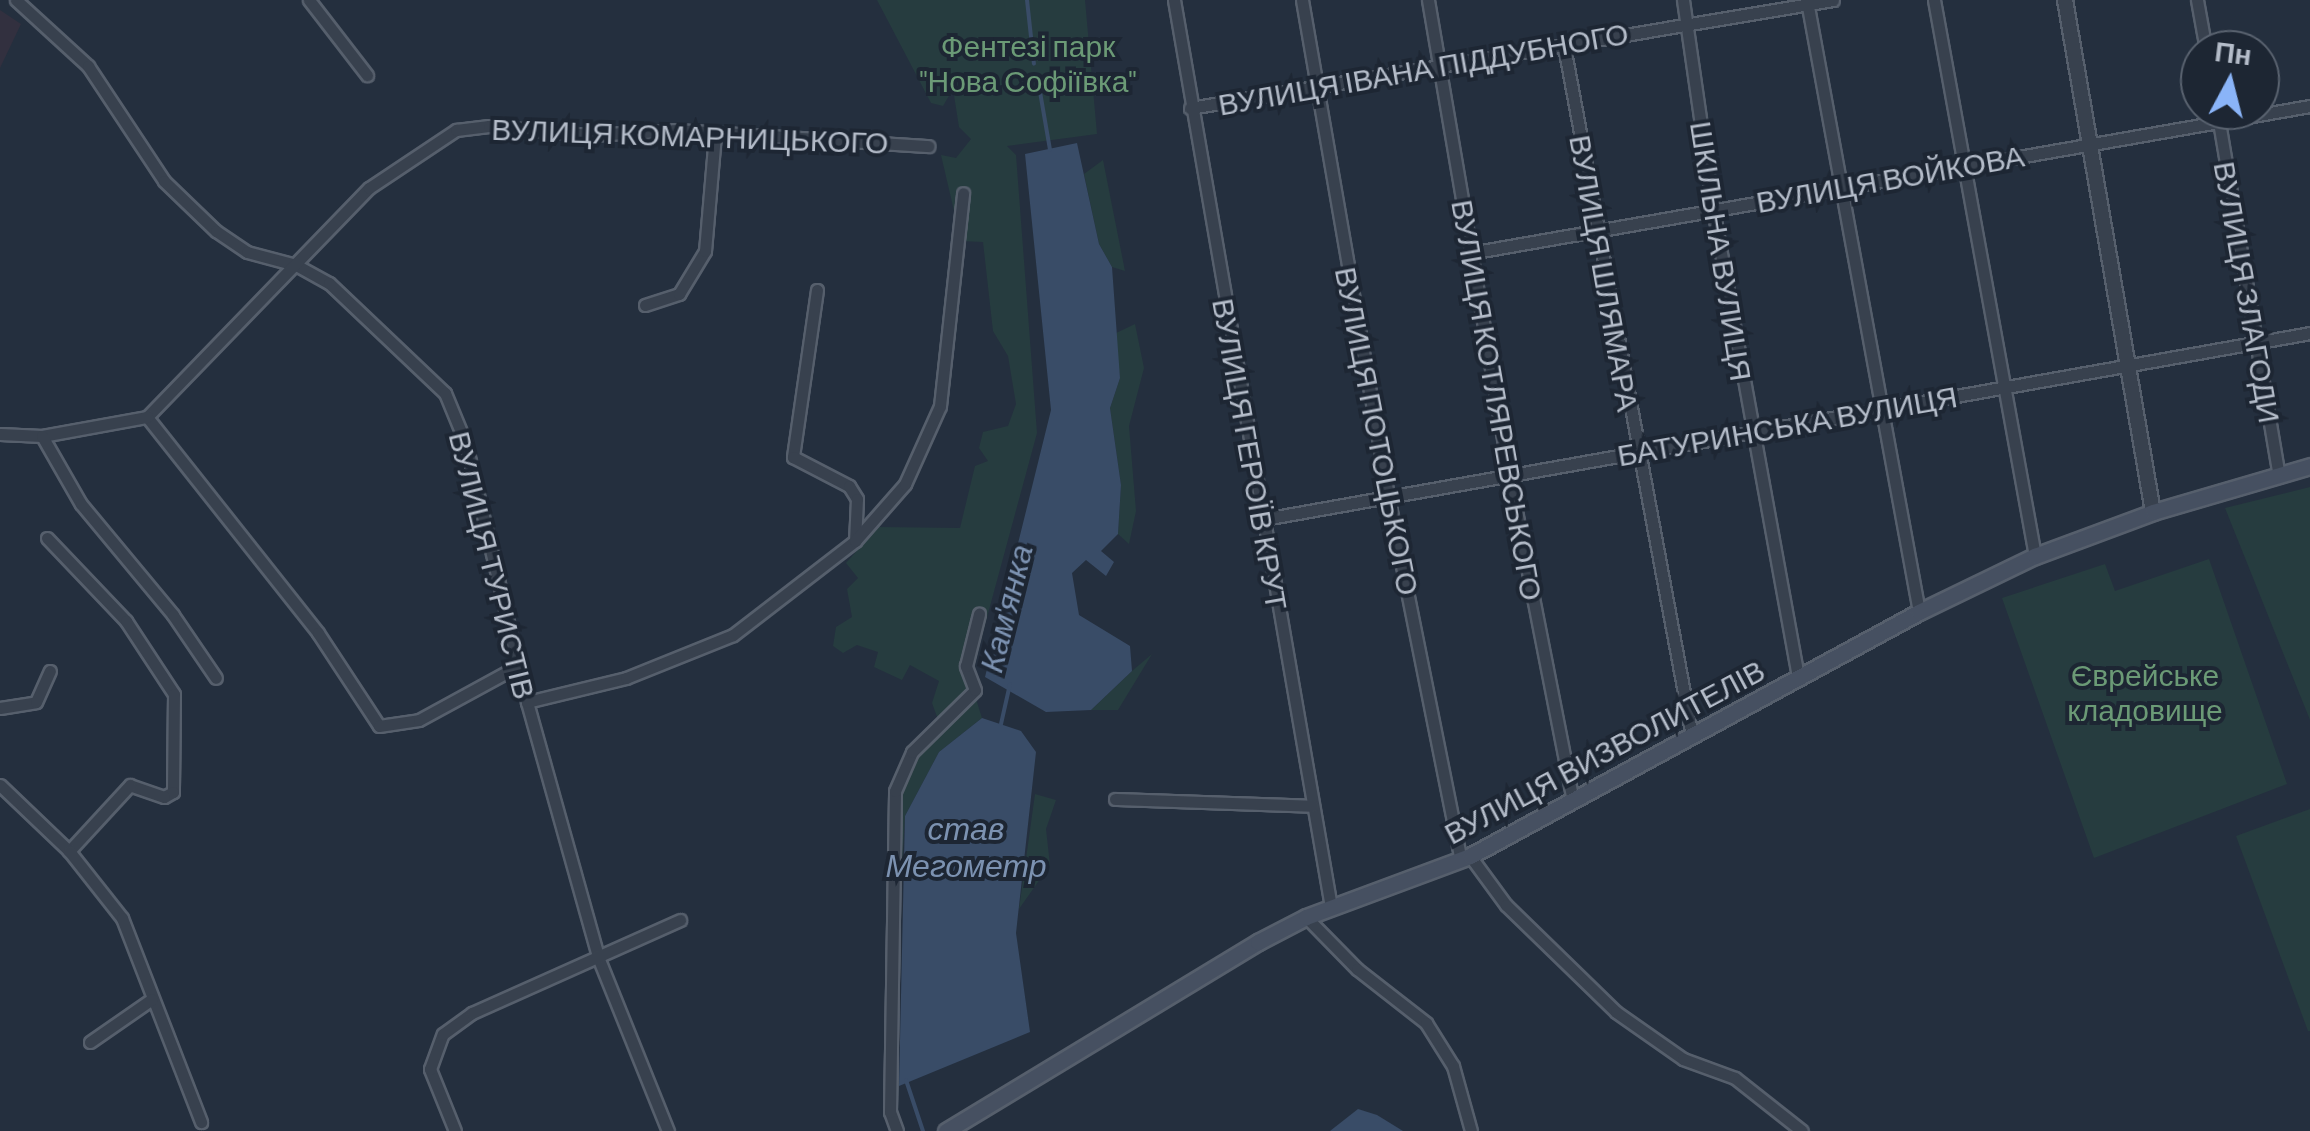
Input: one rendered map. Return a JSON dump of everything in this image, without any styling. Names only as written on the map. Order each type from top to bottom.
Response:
[{"type":"main road","name":"ВУЛИЦЯ ВИЗВОЛИТЕЛІВ","points":[[947,1130],[972,1124],[1306,917],[1465,858],[1919,612],[2036,556],[2153,512],[2310,466]]},
{"type":"street","name":"ВУЛИЦЯ ТУРИСТІВ","points":[[16,0],[88,66],[164,181],[216,231],[247,252],[296,264],[330,283],[445,393],[466,444],[518,666],[598,957],[668,1131]]},
{"type":"street","points":[[309,0],[368,74]]},
{"type":"street","name":"ВУЛИЦЯ ГЕРОЇВ КРУТ","points":[[1174,0],[1331,908]]},
{"type":"street","name":"ВУЛИЦЯ ПОТОЦЬКОГО","points":[[1302,0],[1388,496],[1465,858]]},
{"type":"street","name":"ВУЛИЦЯ КОТЛЯРЕВСЬКОГО","points":[[1428,0],[1509,475],[1574,800]]},
{"type":"street","name":"ШКІЛЬНА ВУЛИЦЯ","points":[[1683,0],[1713,209],[1798,679]]},
{"type":"street","name":"ВУЛИЦЯ ІВАНА ПІДДУБНОГО","points":[[1190,108],[1833,0]]},
{"type":"street","points":[[1934,0],[2036,556]]},
{"type":"street","points":[[2065,0],[2153,512]]},
{"type":"street","points":[[2196,0],[2202,30]]},
{"type":"street","points":[[1807,3],[1878,409],[1919,612]]},
{"type":"street","name":"ВУЛИЦЯ ШЛЯМАРА","points":[[1564,46],[1692,736]]},
{"type":"street","name":"ВУЛИЦЯ ВОЙКОВА","points":[[2280,109],[2310,106]]},
{"type":"street","name":"ВУЛИЦЯ ВОЙКОВА","points":[[1470,253],[2180,124]]},
{"type":"street","name":"ВУЛИЦЯ КОМАРНИЦЬКОГО","points":[[147,417],[368,188],[456,130],[715,134],[928,146]]},
{"type":"street","name":"ВУЛИЦЯ ЗЛАГОДИ","points":[[2220,130],[2278,475]]},
{"type":"street","points":[[645,304],[679,294],[705,250],[715,134]]},
{"type":"street","points":[[528,702],[626,678],[712,647],[772,610],[856,541],[905,484],[940,406],[963,193]]},
{"type":"street","points":[[817,290],[793,457],[796,464],[848,486],[857,498],[856,541]]},
{"type":"street","name":"БАТУРИНСЬКА ВУЛИЦЯ","points":[[1264,518],[2310,333]]},
{"type":"street","points":[[0,434],[42,436],[147,417],[318,632],[379,726],[419,720],[518,666]]},
{"type":"street","points":[[42,436],[82,504],[174,615],[216,678]]},
{"type":"street","points":[[47,538],[126,621],[174,694],[173,792],[164,797],[130,786],[69,851]]},
{"type":"street","points":[[896,1131],[890,1112],[895,791],[912,752],[975,690],[966,666],[979,614]]},
{"type":"street","points":[[0,708],[36,702],[50,671]]},
{"type":"street","points":[[0,786],[69,851],[122,918],[201,1122]]},
{"type":"street","points":[[1115,799],[1313,806]]},
{"type":"street","points":[[1465,858],[1506,905],[1616,1012],[1682,1058],[1735,1078],[1802,1131]]},
{"type":"street","points":[[1306,917],[1356,969],[1426,1023],[1453,1066],[1471,1131]]},
{"type":"street","points":[[455,1131],[430,1069],[444,1034],[472,1013],[680,920]]},
{"type":"street","points":[[90,1042],[152,999]]},
{"type":"shaded area","points":[[0,10],[21,24],[0,68]]},
{"type":"green space","name":"Фентезі парк \"Нова Софіївка\"","points":[[877,0],[1085,0],[1097,134],[1007,146],[1016,155],[1037,433],[970,680],[982,718],[939,752],[905,816],[901,886],[892,885],[898,774],[940,725],[932,703],[939,681],[910,665],[902,680],[874,667],[878,652],[857,645],[843,653],[833,646],[836,627],[852,617],[847,589],[858,578],[846,563],[878,527],[960,528],[975,466],[988,461],[979,448],[983,432],[1008,426],[1016,404],[1008,356],[993,331],[983,242],[961,241],[941,155],[956,158],[971,139],[959,127],[953,89],[943,106],[931,103]]},
{"type":"green space","points":[[1103,160],[1125,271],[1112,267],[1099,244],[1084,174]]},
{"type":"green space","points":[[1135,324],[1144,368],[1129,426],[1136,511],[1129,544],[1118,534],[1121,485],[1110,408],[1120,378],[1114,334]]},
{"type":"green space","points":[[2310,487],[2310,720],[2225,508]]},
{"type":"green space","name":"Єврейське кладовище","points":[[2209,559],[2287,784],[2094,858],[2002,598],[2105,564],[2115,591]]},
{"type":"green space","points":[[1152,654],[1118,710],[1091,710],[1132,671]]},
{"type":"green space","points":[[1035,794],[1056,800],[1046,829],[1050,865],[1019,909]]},
{"type":"green space","points":[[2310,809],[2310,1031],[2308,1031],[2236,836]]},
{"type":"water","points":[[1077,143],[1099,244],[1112,267],[1120,378],[1110,408],[1121,485],[1118,534],[1101,551],[1114,562],[1106,576],[1086,560],[1072,573],[1079,615],[1130,646],[1132,671],[1091,710],[1046,712],[985,677],[1051,410],[1025,154]]},
{"type":"water","name":"став Мегометр","points":[[982,718],[1021,731],[1036,752],[1016,933],[1030,1032],[899,1086],[905,816],[939,752]]},
{"type":"water","points":[[1358,1109],[1377,1115],[1403,1131],[1330,1131]]},
{"type":"waterway","name":"Кам'янка","points":[[1027,0],[1034,64]]},
{"type":"waterway","name":"Кам'янка","points":[[1039,86],[1050,150]]},
{"type":"waterway","name":"Кам'янка","points":[[1001,724],[1010,684]]},
{"type":"waterway","name":"Кам'янка","points":[[906,1080],[923,1131]]}]
